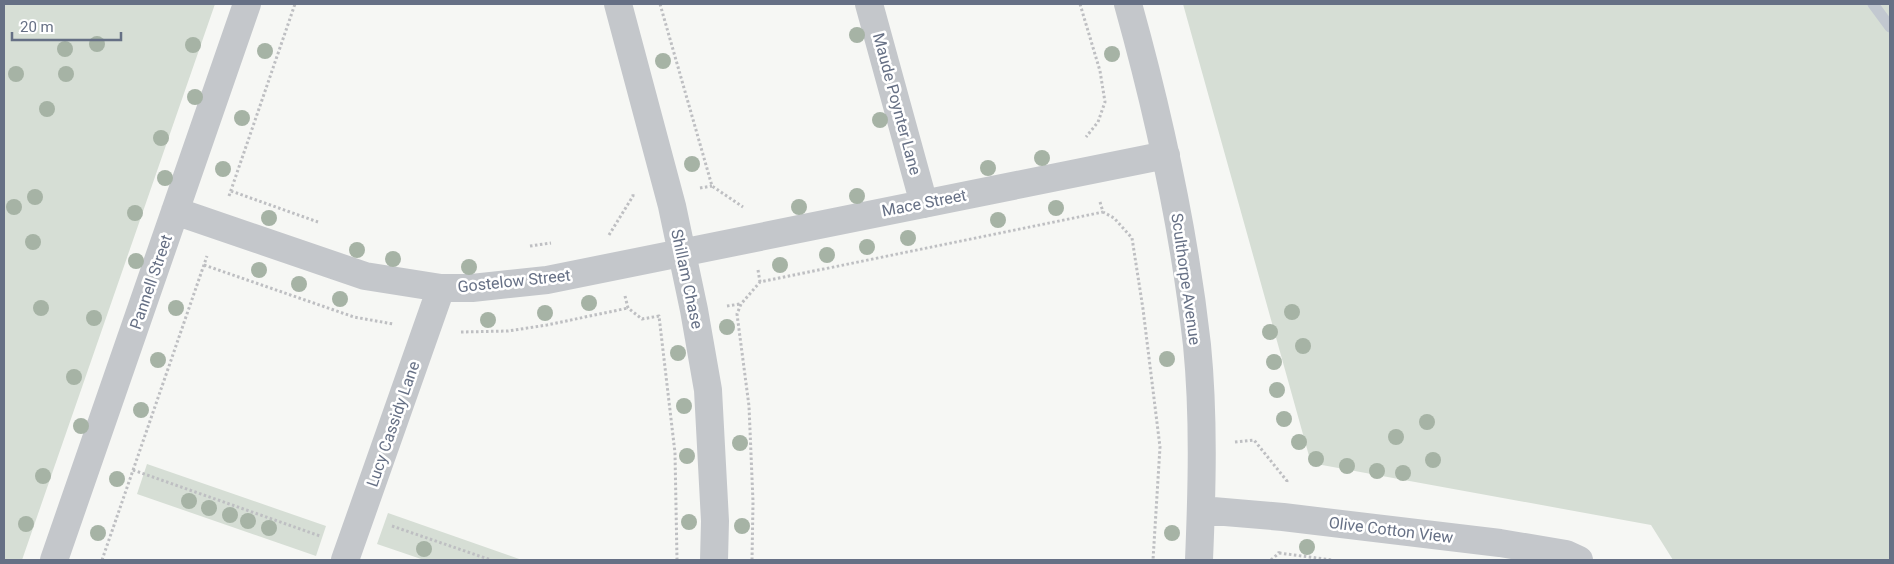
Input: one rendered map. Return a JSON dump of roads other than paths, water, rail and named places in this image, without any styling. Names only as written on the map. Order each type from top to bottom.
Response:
[{"type":"street","name":"Pannell Street","points":[[54,560],[247,4]]},
{"type":"street","name":"Shillam Chase","points":[[618,4],[670,199],[694,310],[708,390],[715,521],[714,560]]},
{"type":"street","name":"Maude Poynter Lane","points":[[869,4],[924,204]]},
{"type":"street","name":"Sculthorpe Avenue","points":[[1128,4],[1166,155],[1188,277],[1197,346],[1202,444],[1199,560]]},
{"type":"street","name":"Mace Street","points":[[682,252],[1166,155]]},
{"type":"street","name":"Gostelow Street","points":[[175,211],[365,276],[441,288],[472,288],[547,280],[682,252]]},
{"type":"street","name":"Lucy Cassidy Lane","points":[[345,560],[441,288]]},
{"type":"street","name":"Olive Cotton View","points":[[1201,510],[1282,517],[1500,544],[1566,554],[1579,560]]},
{"type":"waterway","points":[[1873,4],[1890,27]]}]
